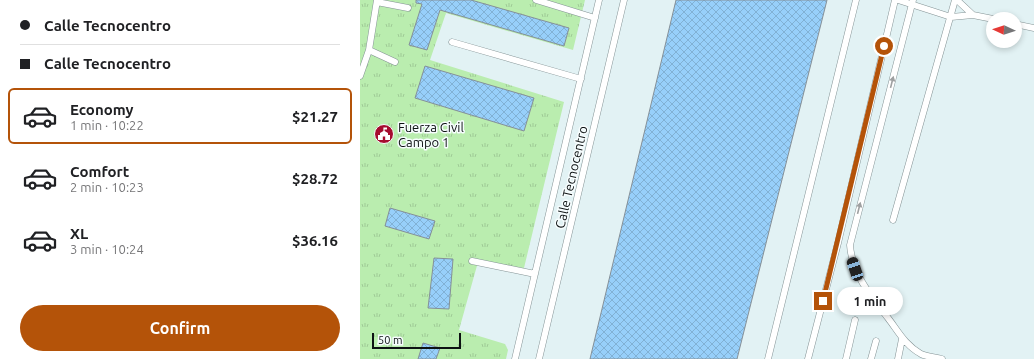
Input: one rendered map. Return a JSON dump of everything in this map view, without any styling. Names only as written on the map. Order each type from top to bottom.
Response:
[{"type":"lane","points":[[536,0],[595,18]]},
{"type":"lane","points":[[515,359],[600,0]]},
{"type":"lane","name":"Calle Tecnocentro","points":[[540,359],[624,0]]},
{"type":"lane","points":[[768,359],[856,0]]},
{"type":"lane","points":[[808,359],[838,243],[895,0]]},
{"type":"lane","points":[[898,0],[912,2],[951,17],[973,15],[986,18]]},
{"type":"lane","points":[[893,220],[956,0],[973,15]]},
{"type":"lane","points":[[360,76],[369,50],[377,1],[408,8]]},
{"type":"lane","points":[[912,2],[850,245],[850,255],[855,269],[868,293],[889,319],[902,339],[921,354],[942,359]]},
{"type":"lane","points":[[1022,25],[1034,28]]},
{"type":"lane","points":[[452,42],[581,79]]},
{"type":"lane","points":[[369,50],[395,62]]},
{"type":"lane","points":[[838,243],[850,245]]},
{"type":"lane","points":[[472,261],[535,274]]},
{"type":"lane","points":[[846,359],[855,320]]},
{"type":"lane","points":[[898,359],[902,339]]},
{"type":"lane","points":[[871,359],[876,341]]},
{"type":"green space","points":[[360,0],[585,0],[573,50],[446,13],[430,60],[564,102],[524,268],[478,262],[459,330],[505,344],[508,350],[506,359],[360,359]]},
{"type":"building","points":[[416,0],[471,0],[569,28],[564,46],[440,10],[427,50],[409,45],[422,4],[416,3]]},
{"type":"building","points":[[676,0],[827,0],[737,359],[590,359]]},
{"type":"building","points":[[425,66],[534,98],[524,131],[415,98]]},
{"type":"building","points":[[390,208],[435,221],[429,239],[385,226]]},
{"type":"building","points":[[434,258],[453,259],[449,309],[428,308]]},
{"type":"building","points":[[423,343],[440,348],[436,359],[418,359]]},
{"type":"place","name":"Fuerza Civil Campo 1","points":[[384,134]]},
{"type":"route","points":[[823,301],[884,46]]}]
